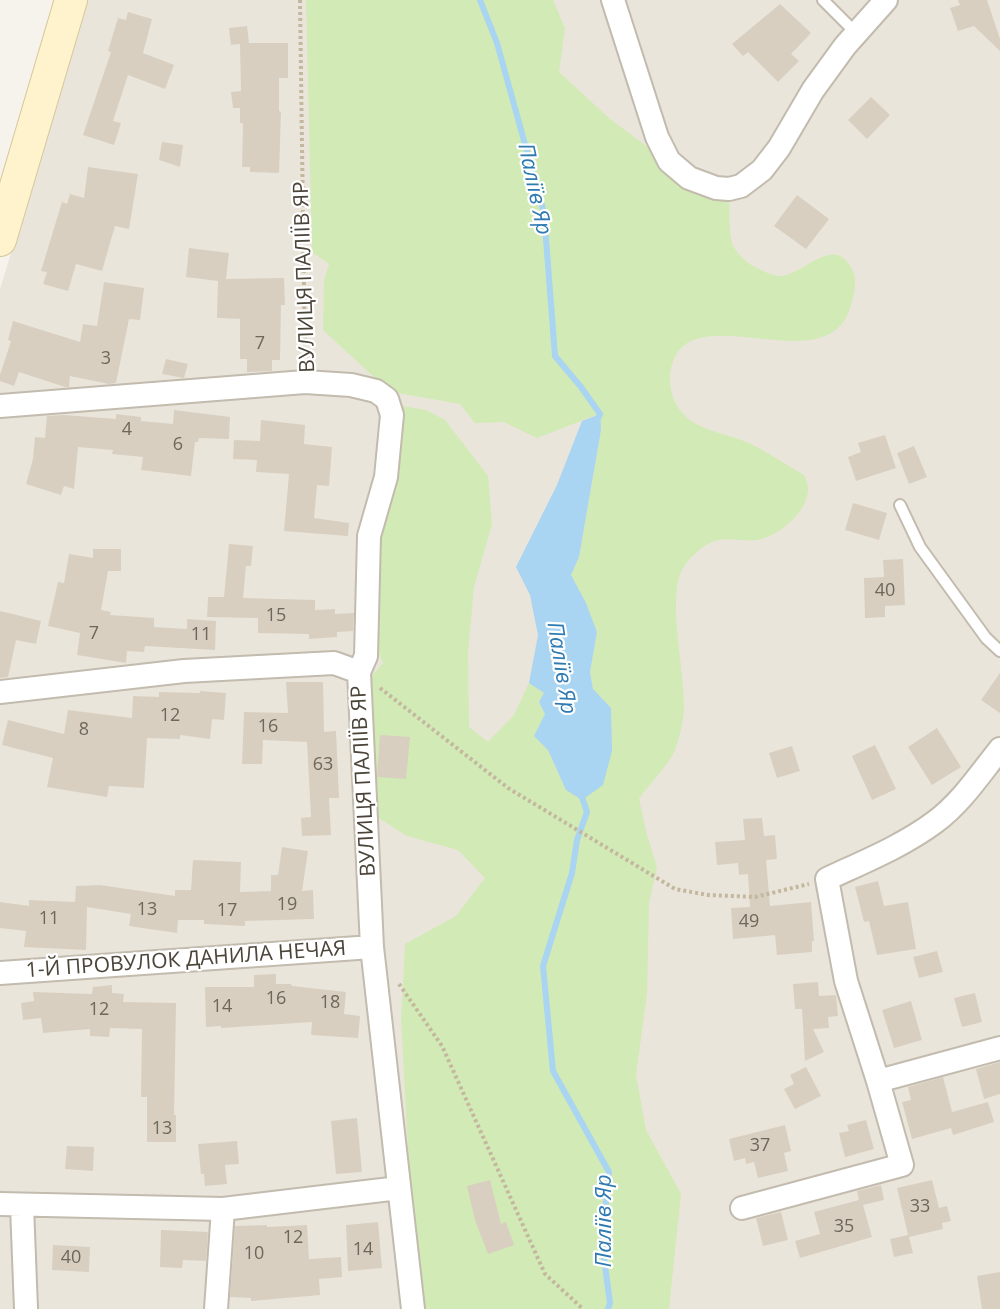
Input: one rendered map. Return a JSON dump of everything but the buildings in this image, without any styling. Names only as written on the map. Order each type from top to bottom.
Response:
[{"type":"main road","points":[[0,240],[70,0]]},
{"type":"street","points":[[613,0],[657,137],[669,161],[689,178],[716,188],[729,189],[741,186],[762,170],[813,90],[856,33],[886,0]]},
{"type":"street","points":[[0,406],[305,382]]},
{"type":"street","name":"ВУЛИЦЯ ПАЛІЇВ ЯР","points":[[305,382],[351,385],[376,391],[387,399],[392,415],[386,477],[369,536],[366,656],[358,672],[372,947],[413,1309]]},
{"type":"street","points":[[0,692],[184,671],[334,663],[358,672]]},
{"type":"street","points":[[742,1208],[902,1166],[846,981],[827,879],[885,852],[936,822],[962,798],[1000,749]]},
{"type":"street","name":"1-Й ПРОВУЛОК ДАНИЛА НЕЧАЯ","points":[[0,974],[372,947]]},
{"type":"street","points":[[878,1081],[1000,1048]]},
{"type":"street","points":[[26,1309],[11,1205],[223,1209],[399,1188]]},
{"type":"street","points":[[216,1309],[223,1209]]},
{"type":"lane","points":[[823,0],[856,33]]},
{"type":"lane","points":[[900,505],[920,547],[986,638],[1000,651]]},
{"type":"path","name":"ВУЛИЦЯ ПАЛІЇВ ЯР","points":[[300,0],[305,382]]},
{"type":"path","points":[[358,672],[508,788],[675,889],[708,895],[755,897],[827,879]]},
{"type":"path","points":[[398,983],[442,1046],[545,1274],[583,1309]]},
{"type":"shaded area","points":[[88,0],[1000,0],[1000,1309],[0,1309],[0,289]]},
{"type":"green space","points":[[306,0],[553,0],[565,28],[559,72],[610,119],[689,178],[729,189],[732,243],[744,259],[762,271],[779,276],[797,271],[824,256],[841,256],[852,269],[854,276],[854,292],[849,311],[834,331],[810,340],[782,341],[723,336],[697,339],[679,351],[670,376],[674,398],[686,417],[701,426],[763,450],[804,475],[808,488],[807,497],[798,514],[774,534],[757,540],[717,540],[694,554],[682,570],[678,583],[676,617],[684,692],[683,722],[674,753],[639,799],[657,867],[649,903],[647,994],[636,1075],[646,1130],[681,1194],[669,1309],[411,1309],[410,1184],[401,1019],[405,944],[456,916],[485,878],[458,850],[407,836],[374,815],[365,684],[383,663],[372,633],[372,537],[395,416],[402,406],[426,410],[445,420],[488,476],[492,524],[474,587],[468,652],[469,727],[488,742],[514,715],[529,683],[544,693],[539,702],[545,714],[535,736],[548,750],[566,790],[611,708],[593,689],[590,672],[597,632],[586,603],[571,575],[579,557],[601,430],[599,414],[537,438],[504,422],[475,423],[460,404],[398,393],[375,378],[323,330],[324,281],[329,264],[312,252]]},
{"type":"water","points":[[600,414],[601,430],[579,557],[571,575],[586,603],[597,632],[590,672],[593,689],[611,708],[612,751],[603,785],[582,800],[566,790],[548,750],[534,736],[545,714],[539,702],[544,693],[529,683],[538,635],[530,595],[516,567],[557,485],[582,421]]},
{"type":"waterway","name":"Паліїв Яр","points":[[480,0],[497,43],[544,213],[555,356],[600,414],[597,421]]},
{"type":"waterway","name":"Паліїв Яр","points":[[581,794],[587,812],[577,840],[572,873],[543,966],[553,1071],[609,1172],[602,1243],[610,1303],[608,1309]]}]
